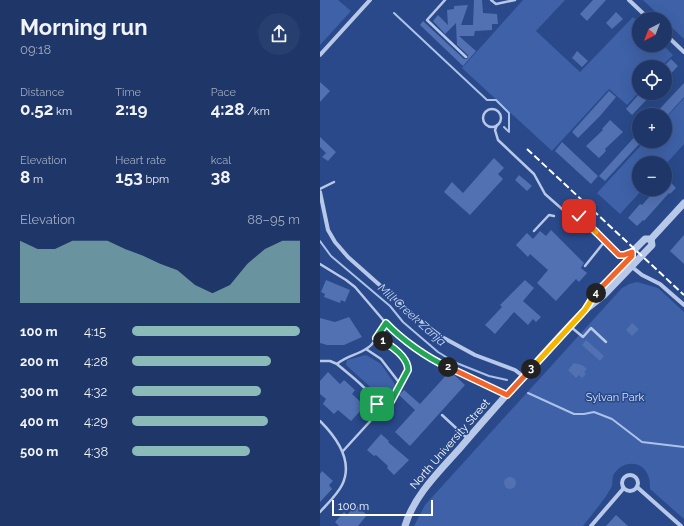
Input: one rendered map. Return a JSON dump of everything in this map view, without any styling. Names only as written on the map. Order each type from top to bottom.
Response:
[{"type":"street","points":[[320,55],[370,0]]},
{"type":"street","points":[[629,0],[642,12]]},
{"type":"street","points":[[672,41],[684,52]]},
{"type":"street","points":[[320,192],[328,230],[335,242],[348,257],[419,320],[442,337],[475,355],[516,370],[524,377]]},
{"type":"street","points":[[585,310],[592,298],[632,256],[632,252],[645,239],[651,239],[684,203]]},
{"type":"street","points":[[585,310],[604,296],[632,267],[652,245],[651,239]]},
{"type":"street","points":[[632,267],[642,275],[660,284],[684,305]]},
{"type":"street","name":"North University Street","points":[[405,526],[409,513],[418,497],[507,395],[585,310]]},
{"type":"street","points":[[591,526],[623,489],[622,481],[625,477],[630,475],[637,479],[637,487],[681,526]]},
{"type":"street","points":[[623,489],[631,492],[637,487]]},
{"type":"lane","points":[[445,0],[427,20],[466,57]]},
{"type":"lane","points":[[491,0],[496,4],[515,0]]},
{"type":"lane","points":[[497,125],[492,126],[485,122],[485,114],[489,110],[494,109],[500,113],[501,118],[496,130],[498,140],[534,174],[545,194],[562,209],[579,216],[619,255],[632,252]]},
{"type":"lane","points":[[320,189],[334,182]]},
{"type":"lane","points":[[534,231],[549,215],[554,216]]},
{"type":"lane","points":[[585,266],[605,241]]},
{"type":"lane","points":[[320,264],[355,287],[386,323],[398,334],[433,359],[507,395]]},
{"type":"lane","points":[[337,364],[341,360],[366,350],[386,323]]},
{"type":"lane","points":[[570,326],[583,337],[591,328],[606,342]]},
{"type":"lane","points":[[376,338],[393,347],[406,362],[408,370],[387,409],[378,411]]},
{"type":"lane","points":[[366,350],[381,359],[401,385]]},
{"type":"lane","points":[[320,361],[330,361],[337,364],[373,397],[377,404],[378,411],[374,417],[343,451]]},
{"type":"lane","points":[[442,415],[468,439]]},
{"type":"lane","points":[[320,421],[337,439],[343,451],[346,467],[341,487],[320,512]]},
{"type":"green space","points":[[320,0],[338,0],[351,11],[320,45]]},
{"type":"green space","points":[[523,0],[565,0],[536,31],[580,72],[632,18],[632,52],[670,52],[673,55],[668,60],[632,60],[632,100],[627,105],[609,89],[552,151],[462,68]]},
{"type":"green space","points":[[643,0],[684,0],[684,39],[672,28],[672,12],[656,12]]},
{"type":"green space","points":[[684,98],[684,144],[672,157],[672,156],[632,156],[632,196],[637,196],[620,214],[597,193],[639,148],[672,148],[672,111]]},
{"type":"green space","name":"Sylvan Park","points":[[637,282],[658,288],[684,312],[684,519],[650,489],[649,477],[644,469],[638,465],[630,464],[622,466],[615,472],[612,487],[583,526],[414,526],[425,505],[622,288]]},
{"type":"green space","points":[[366,355],[381,364],[394,383],[395,386],[386,401],[346,365],[347,360]]},
{"type":"building","points":[[474,0],[482,0],[483,13],[497,14],[498,24],[492,24],[492,30],[475,31],[474,36],[459,36],[476,51],[463,66],[420,25],[423,21],[464,59],[467,59],[468,55],[457,45],[456,23],[445,34],[433,21],[438,15],[448,25],[447,10],[454,9],[454,6],[468,5],[461,25],[473,25]]},
{"type":"building","points":[[593,0],[606,0],[587,21],[580,14]]},
{"type":"building","points":[[616,12],[623,19],[612,29],[606,23]]},
{"type":"building","points":[[577,51],[588,61],[582,67],[572,58]]},
{"type":"building","points":[[672,60],[678,66],[672,72]]},
{"type":"building","points":[[320,82],[330,91],[320,102]]},
{"type":"building","points":[[684,83],[684,97],[672,110],[672,108],[661,108],[668,100],[672,100],[672,96]]},
{"type":"building","points":[[609,91],[616,97],[578,138],[572,132]]},
{"type":"building","points":[[634,100],[646,100],[639,108],[632,108],[632,115],[626,109]]},
{"type":"building","points":[[610,120],[623,132],[605,149],[606,151],[599,158],[586,146],[603,130],[602,129]]},
{"type":"building","points":[[320,137],[336,152],[328,161],[322,157],[326,153],[320,147]]},
{"type":"building","points":[[632,140],[632,148],[636,148],[605,181],[599,176]]},
{"type":"building","points":[[562,142],[598,176],[591,184],[555,151]]},
{"type":"building","points":[[494,158],[504,168],[498,174],[503,179],[470,215],[444,192],[452,182],[463,193]]},
{"type":"building","points":[[519,175],[532,186],[527,191],[515,180]]},
{"type":"building","points":[[672,184],[676,188],[672,192]]},
{"type":"building","points":[[650,196],[666,196],[644,221],[643,220],[637,226],[628,218],[640,204],[642,205]]},
{"type":"building","points":[[551,230],[584,263],[581,268],[587,273],[579,282],[576,279],[556,301],[537,283],[548,270],[530,254],[528,257],[516,245],[527,233],[533,239],[540,231],[546,236]]},
{"type":"building","points":[[684,235],[684,264],[670,251]]},
{"type":"building","points":[[326,280],[350,290],[345,302],[341,300],[340,303],[324,297],[325,294],[321,292]]},
{"type":"building","points":[[525,280],[534,288],[523,301],[541,317],[536,322],[533,319],[528,325],[514,312],[495,334],[485,325],[502,307],[500,305]]},
{"type":"building","points":[[349,317],[362,337],[344,345],[327,345],[320,343],[320,318],[335,322]]},
{"type":"building","points":[[632,323],[639,329],[632,336],[626,330]]},
{"type":"building","points":[[586,340],[604,356],[600,361],[582,345]]},
{"type":"building","points":[[574,363],[582,365],[587,369],[584,372],[586,374],[582,378],[579,375],[576,378],[568,370]]},
{"type":"building","points":[[450,371],[465,385],[410,446],[395,432],[415,410],[399,395],[404,390],[420,404]]},
{"type":"building","points":[[328,372],[340,384],[344,380],[355,390],[352,394],[365,406],[351,421],[338,410],[334,414],[323,404],[326,399],[320,394],[320,381]]},
{"type":"building","points":[[381,434],[409,460],[394,475],[387,468],[388,466],[376,455],[374,456],[367,450]]},
{"type":"building","points":[[322,471],[333,481],[329,485],[332,489],[320,502],[320,474]]},
{"type":"building","points":[[508,477],[512,477],[516,483],[512,489],[508,489],[504,485],[504,481]]},
{"type":"building","points":[[356,505],[367,515],[358,526],[339,526],[335,522],[344,512],[347,515]]},
{"type":"building","points":[[616,515],[628,526],[606,526]]},
{"type":"waterway","points":[[394,13],[487,100],[496,100],[509,113],[509,132]]},
{"type":"waterway","points":[[504,127],[508,131]]},
{"type":"waterway","name":"Mill Creek Zanja","points":[[320,241],[331,256],[390,306],[403,322],[438,352],[454,362],[489,376],[507,380]]},
{"type":"waterway","name":"Mill Creek Zanja","points":[[528,393],[574,414],[594,412],[612,419],[642,442],[684,447]]},
{"type":"railway","points":[[527,149],[684,295]]},
{"type":"route","points":[[377,404],[378,411],[385,411],[387,409],[407,375],[408,370],[406,362],[393,347],[376,338],[386,323],[398,334],[441,364],[507,395],[585,310],[592,298],[609,278],[632,256],[632,252],[619,255],[579,216]]}]
